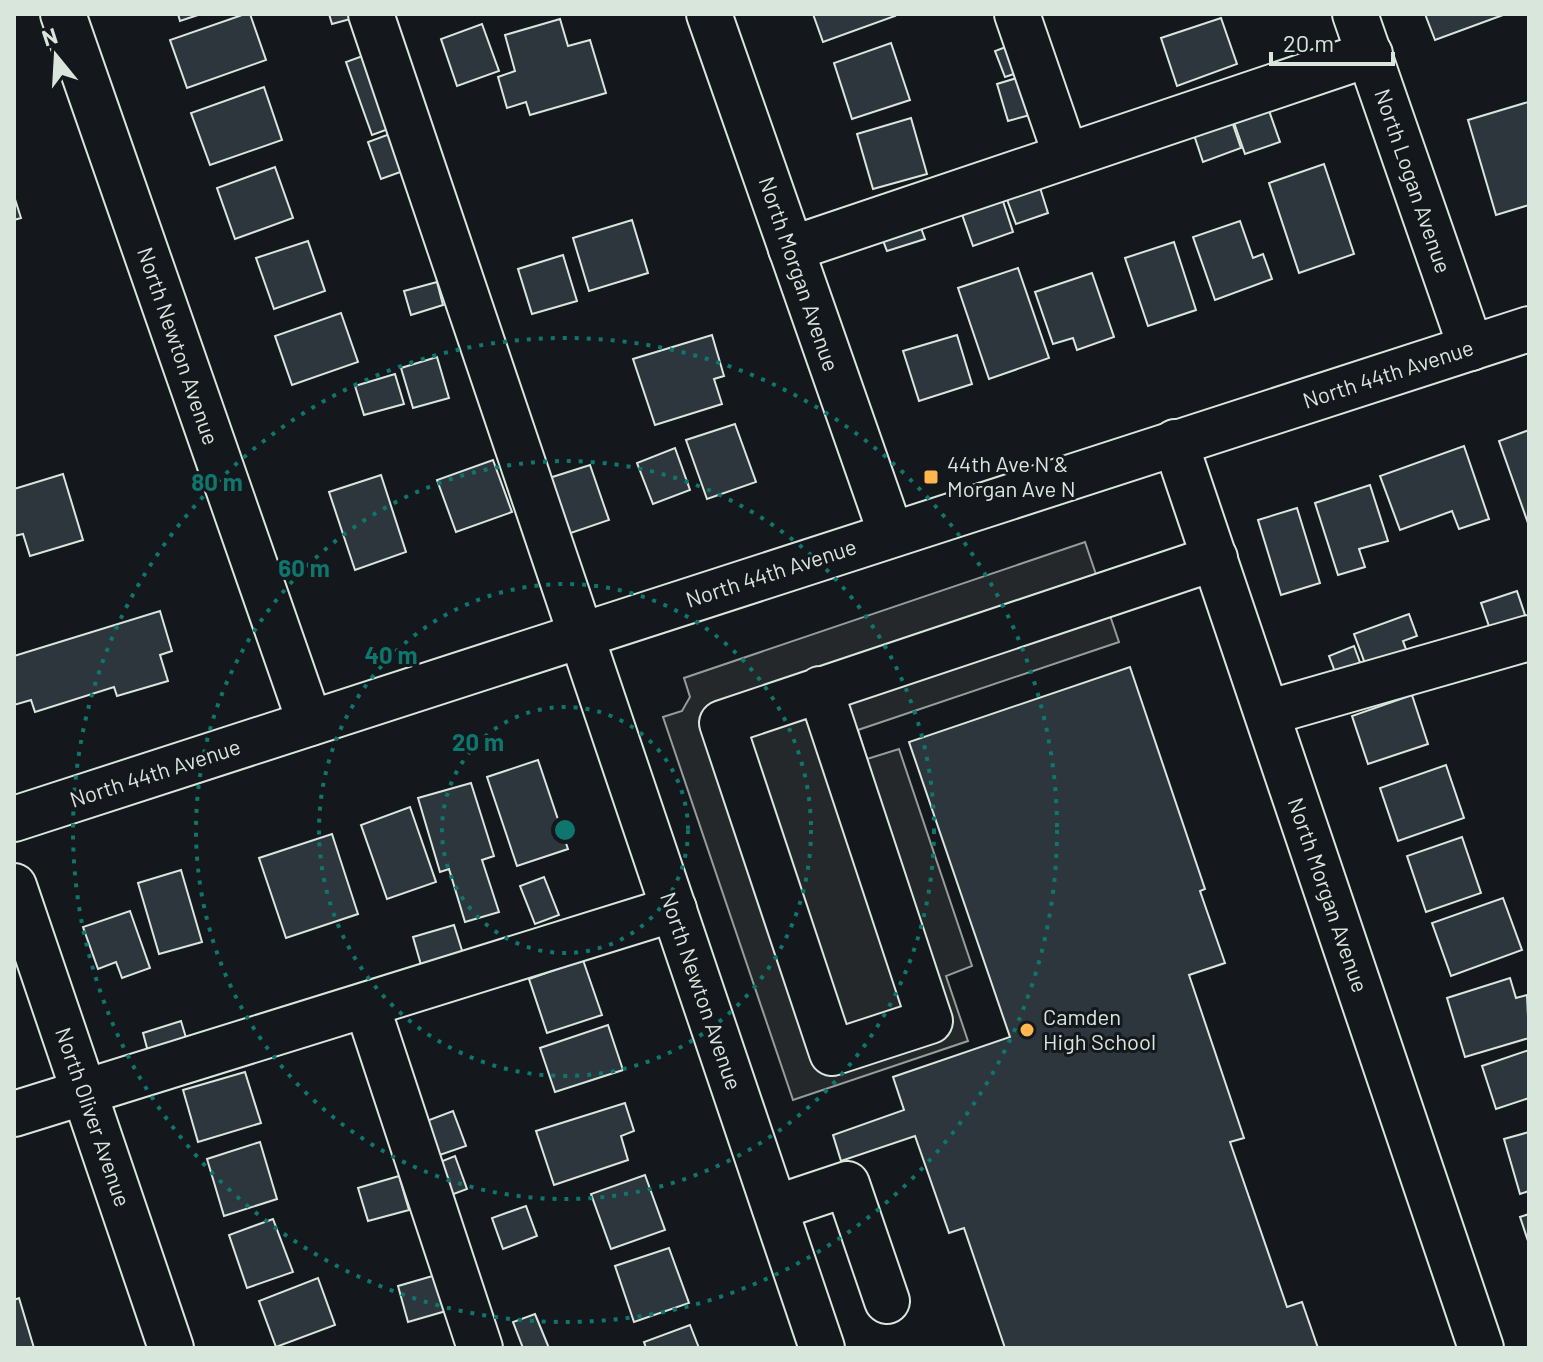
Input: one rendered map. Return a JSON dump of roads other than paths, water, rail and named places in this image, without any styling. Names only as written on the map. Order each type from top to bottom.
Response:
[{"type":"street","name":"North Newton Avenue","points":[[63,14],[310,723]]},
{"type":"street","name":"North Newton Avenue","points":[[371,14],[822,1348]]},
{"type":"street","name":"North Morgan Avenue","points":[[709,14],[891,534]]},
{"type":"street","points":[[1017,14],[1066,156]]},
{"type":"street","points":[[791,249],[1066,156],[1362,34]]},
{"type":"street","name":"North Logan Avenue","points":[[1362,34],[1471,348]]},
{"type":"street","name":"North 44th Avenue","points":[[15,814],[310,723],[1529,329]]},
{"type":"street","name":"North Morgan Avenue","points":[[1175,442],[1481,1348]]},
{"type":"street","points":[[820,689],[930,1021],[832,1053],[722,723],[820,689],[1215,558]]},
{"type":"street","points":[[1267,713],[1529,638]]},
{"type":"street","name":"North Oliver Avenue","points":[[14,886],[171,1348]]},
{"type":"street","points":[[14,1114],[674,909]]},
{"type":"street","points":[[367,1006],[480,1348]]},
{"type":"street","points":[[775,1208],[847,1184],[887,1301]]},
{"type":"place","name":"44th Ave N & Morgan Ave N","points":[[931,477]]},
{"type":"place","name":"Camden High School","points":[[1027,1030]]}]
